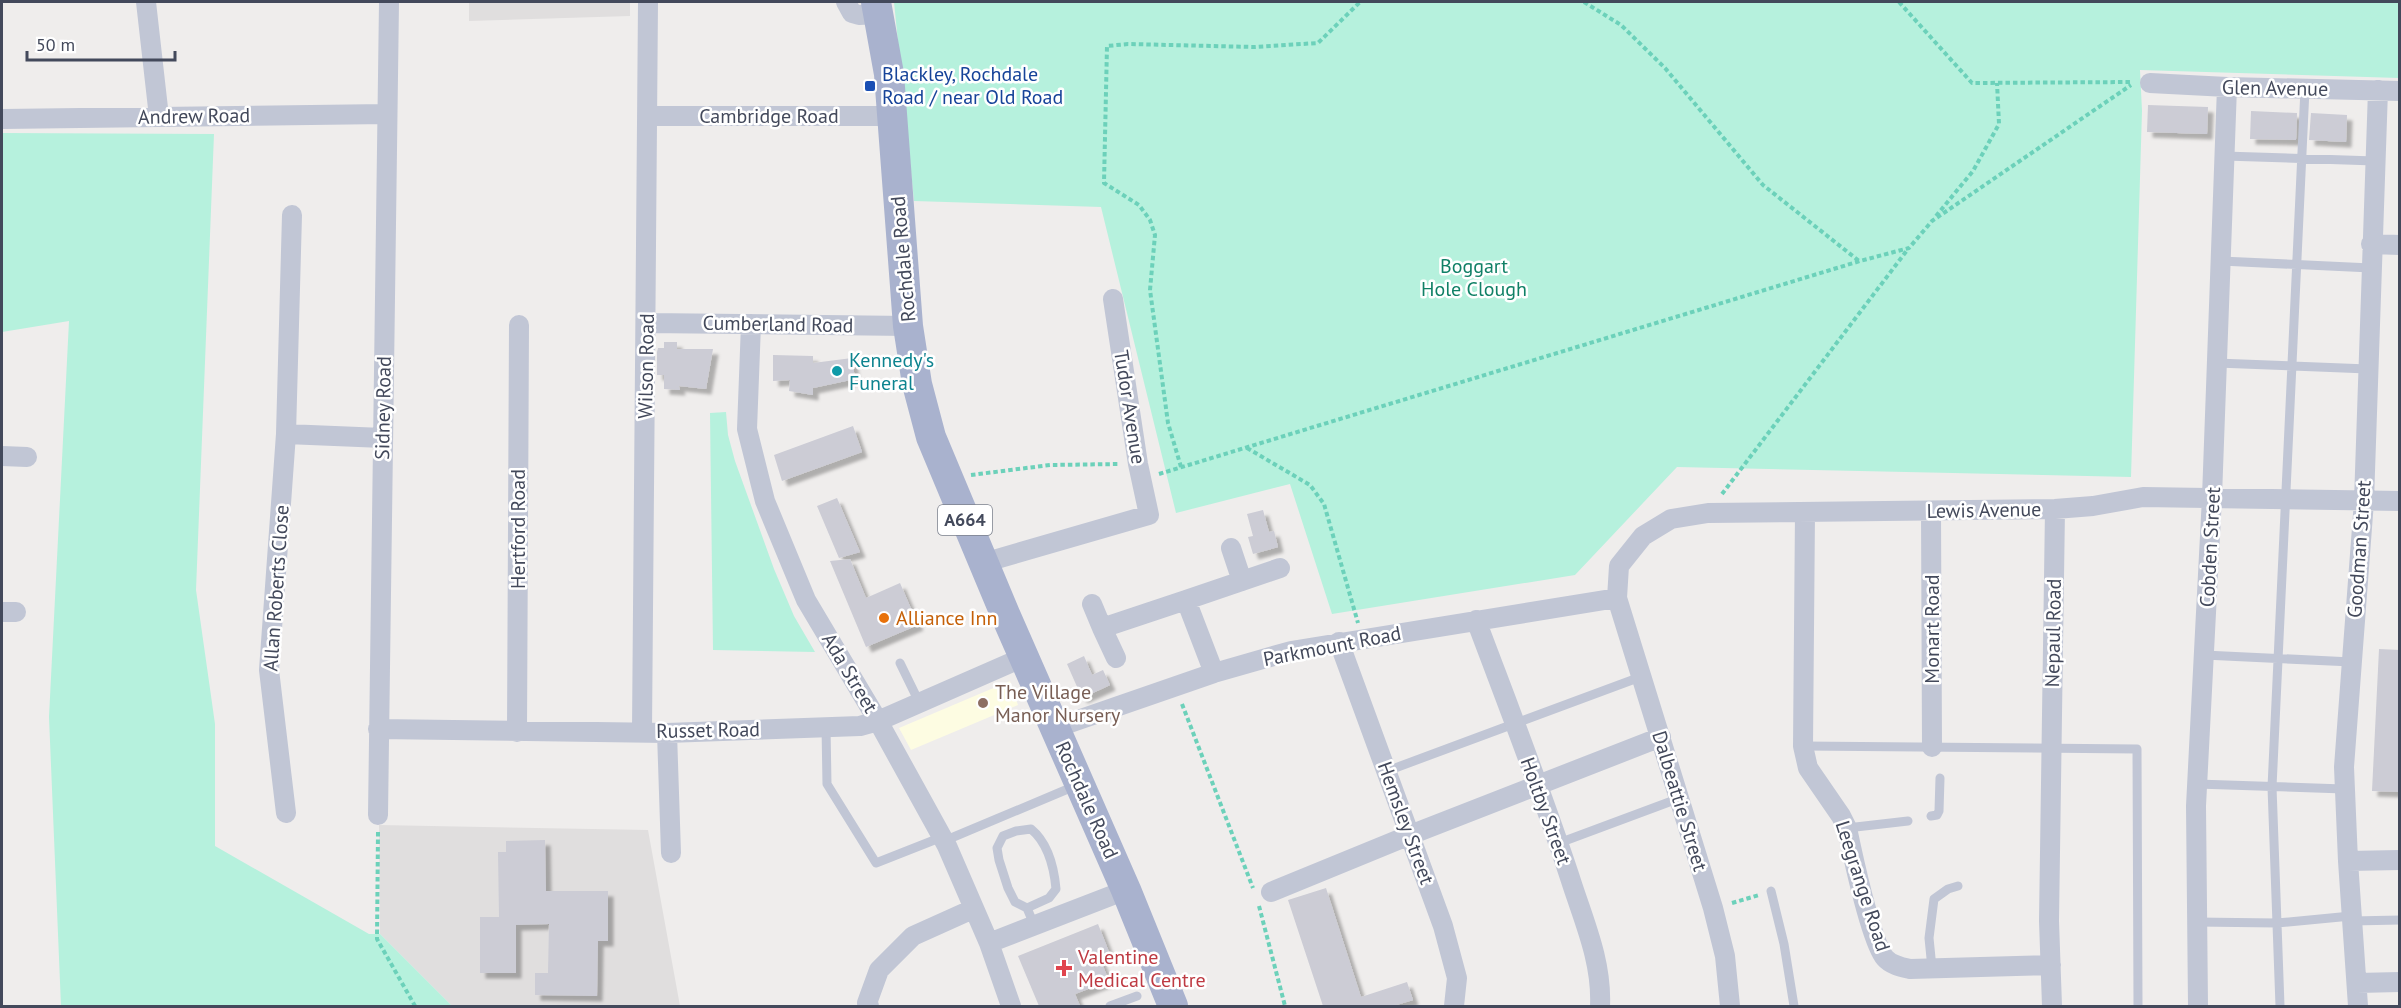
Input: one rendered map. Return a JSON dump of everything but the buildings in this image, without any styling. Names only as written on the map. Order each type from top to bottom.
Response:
[{"type":"main road","name":"Rochdale Road","points":[[878,8],[889,74],[908,326],[917,384],[931,437],[946,478],[1126,890],[1173,1006]]},
{"type":"street","points":[[146,2],[159,117]]},
{"type":"street","name":"Sidney Road","points":[[378,815],[389,2]]},
{"type":"street","name":"Wilson Road","points":[[642,731],[648,2]]},
{"type":"street","points":[[846,2],[852,13],[859,15],[878,8]]},
{"type":"street","name":"Glen Avenue","points":[[2150,82],[2227,87],[2400,91]]},
{"type":"street","name":"Cobden Street","points":[[2198,1006],[2196,922],[2198,784],[2212,497],[2227,87]]},
{"type":"street","name":"Goodman Street","points":[[2358,1006],[2351,919],[2344,767],[2364,501],[2378,90]]},
{"type":"street","name":"Andrew Road","points":[[2,119],[387,114]]},
{"type":"street","name":"Cambridge Road","points":[[647,117],[892,116]]},
{"type":"street","name":"Allan Roberts Close","points":[[286,813],[269,670],[286,434],[292,215]]},
{"type":"street","points":[[2371,244],[2400,245]]},
{"type":"street","name":"Tudor Avenue","points":[[983,563],[1149,515],[1139,472],[1113,299]]},
{"type":"street","name":"Cumberland Road","points":[[647,323],[908,326]]},
{"type":"street","name":"Ada Street","points":[[751,324],[747,429],[765,501],[806,600],[878,721],[943,839],[989,944],[1011,1006]]},
{"type":"street","name":"Hertford Road","points":[[517,732],[519,325]]},
{"type":"street","points":[[286,434],[383,438]]},
{"type":"street","points":[[2,456],[27,457]]},
{"type":"street","name":"Lewis Avenue","points":[[1617,598],[1619,566],[1642,536],[1671,519],[1708,513],[2055,509],[2093,506],[2143,497],[2400,501]]},
{"type":"street","name":"Nepaul Road","points":[[2052,1006],[2049,921],[2055,509]]},
{"type":"street","name":"Monart Road","points":[[1931,511],[1932,747]]},
{"type":"street","name":"Leegrange Road","points":[[1804,512],[1803,746],[1808,768],[1847,828],[1871,922],[1885,958],[1896,966],[1910,969],[2051,965]]},
{"type":"street","points":[[1231,548],[1242,581]]},
{"type":"street","points":[[1102,628],[1280,568]]},
{"type":"street","name":"Parkmount Road","points":[[1056,728],[1214,673],[1291,651],[1617,598]]},
{"type":"street","name":"Dalbeattie Street","points":[[1617,598],[1713,908],[1725,956],[1730,1006]]},
{"type":"street","points":[[1186,600],[1214,673]]},
{"type":"street","points":[[1092,604],[1116,658]]},
{"type":"street","name":"Holtby Street","points":[[1476,620],[1559,843],[1596,957],[1601,988],[1600,1006]]},
{"type":"street","name":"Hemsley Street","points":[[1339,642],[1452,954],[1457,978],[1454,1006]]},
{"type":"street","name":"Russet Road","points":[[378,729],[667,733],[860,726],[878,721],[1024,657]]},
{"type":"street","points":[[667,733],[671,853]]},
{"type":"street","points":[[1262,896],[1410,835],[1661,737]]},
{"type":"street","points":[[2348,861],[2400,860]]},
{"type":"street","points":[[989,944],[1126,890]]},
{"type":"street","points":[[869,1006],[867,1003],[879,970],[914,936],[973,909]]},
{"type":"street","points":[[2357,983],[2400,982]]},
{"type":"lane","points":[[2280,1006],[2272,787],[2305,89]]},
{"type":"lane","points":[[2224,156],[2375,161]]},
{"type":"lane","points":[[2221,261],[2371,268]]},
{"type":"lane","points":[[2217,363],[2368,369]]},
{"type":"lane","points":[[2204,655],[2352,662]]},
{"type":"lane","points":[[900,663],[919,702]]},
{"type":"lane","points":[[1387,771],[1643,676]]},
{"type":"lane","points":[[826,727],[827,784],[876,863],[943,839],[1080,784]]},
{"type":"lane","points":[[1803,746],[1932,747],[2052,753],[2137,749],[2138,1006]]},
{"type":"lane","points":[[1931,816],[1936,815],[1939,811],[1940,778]]},
{"type":"lane","points":[[2198,784],[2344,789]]},
{"type":"lane","points":[[1559,843],[1680,798]]},
{"type":"lane","points":[[1847,828],[1908,821]]},
{"type":"lane","points":[[1027,908],[1050,898],[1056,889],[1055,870],[1040,837],[1030,829],[1003,836],[998,848],[999,861],[1008,888],[1015,902],[1027,908],[1035,927]]},
{"type":"lane","points":[[1932,968],[1930,928],[1934,899],[1948,889],[1958,886]]},
{"type":"lane","points":[[1771,891],[1784,944],[1794,1006]]},
{"type":"lane","points":[[2196,922],[2400,920]]},
{"type":"lane","points":[[1110,1006],[1137,996]]},
{"type":"path","points":[[1181,467],[1168,423],[1150,290],[1155,235],[1153,227],[1139,205],[1104,183],[1107,45],[1254,47],[1317,43],[1360,2]]},
{"type":"path","points":[[1584,2],[1621,25],[1665,68],[1763,185],[1860,261]]},
{"type":"path","points":[[1899,2],[1972,83],[2136,82],[1932,221]]},
{"type":"path","points":[[1708,513],[1909,248],[1974,171],[1998,124],[1997,83]]},
{"type":"path","points":[[946,478],[1050,465],[1139,472],[1181,467],[1909,248]]},
{"type":"path","points":[[1247,447],[1310,485],[1324,504],[1362,638]]},
{"type":"path","points":[[1175,687],[1262,896],[1285,1006]]},
{"type":"path","points":[[378,815],[377,939],[416,1006]]},
{"type":"path","points":[[1713,908],[1771,891]]},
{"type":"shaded area","points":[[469,2],[630,2],[630,16],[469,21]]},
{"type":"shaded area","points":[[1010,681],[1018,705],[911,750],[899,728]]},
{"type":"shaded area","points":[[379,825],[648,830],[680,1006],[452,1006],[380,934]]},
{"type":"green space","name":"Boggart Hole Clough","points":[[894,2],[2399,2],[2399,78],[2140,70],[2142,111],[2131,477],[1677,467],[1575,575],[1332,614],[1290,484],[1176,513],[1101,207],[914,201]]},
{"type":"green space","points":[[2,133],[214,134],[196,590],[215,724],[215,846],[369,934],[380,934],[452,1006],[61,1006],[49,717],[69,321],[2,332]]},
{"type":"green space","points":[[726,412],[728,435],[735,461],[774,569],[794,616],[815,652],[713,650],[710,413]]},
{"type":"place","name":"Blackley, Rochdale Road / near Old Road","points":[[870,86]]},
{"type":"place","name":"Kennedy's Funeral","points":[[837,371]]},
{"type":"place","name":"Alliance Inn","points":[[884,618]]},
{"type":"place","name":"The Village Manor Nursery","points":[[983,703]]},
{"type":"place","name":"Valentine Medical Centre","points":[[1064,968]]}]
